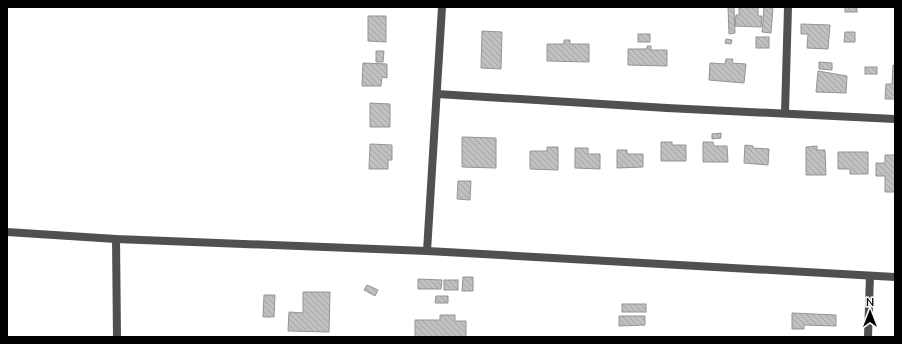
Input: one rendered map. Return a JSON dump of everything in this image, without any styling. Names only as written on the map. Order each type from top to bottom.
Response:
[{"type":"street","points":[[427,251],[442,7]]},
{"type":"street","points":[[785,113],[788,7]]},
{"type":"street","points":[[437,94],[667,108],[895,119]]},
{"type":"street","points":[[7,232],[116,239],[427,251],[895,277]]},
{"type":"street","points":[[116,239],[117,337]]},
{"type":"street","points":[[868,337],[870,276]]},
{"type":"building","points":[[728,7],[734,7],[735,33],[729,34]]},
{"type":"building","points":[[739,7],[758,7],[758,16],[762,16],[761,27],[735,26],[736,15],[739,15]]},
{"type":"building","points":[[764,7],[773,7],[771,33],[762,32]]},
{"type":"building","points":[[845,7],[857,7],[857,12],[845,12]]},
{"type":"building","points":[[368,16],[386,16],[386,42],[368,41]]},
{"type":"building","points":[[801,24],[830,25],[828,49],[807,48],[808,34],[801,34]]},
{"type":"building","points":[[482,31],[502,32],[501,69],[481,68]]},
{"type":"building","points":[[845,32],[855,32],[855,42],[844,42]]},
{"type":"building","points":[[638,34],[650,34],[650,42],[638,42]]},
{"type":"building","points":[[756,37],[769,37],[769,48],[756,48]]},
{"type":"building","points":[[726,39],[732,40],[731,44],[725,43]]},
{"type":"building","points":[[564,40],[570,40],[570,44],[589,44],[589,62],[547,61],[547,44],[564,44]]},
{"type":"building","points":[[647,46],[651,46],[651,50],[667,50],[667,66],[628,65],[628,49],[647,49]]},
{"type":"building","points":[[376,51],[384,51],[383,62],[376,62]]},
{"type":"building","points":[[726,59],[733,59],[732,63],[746,64],[744,83],[709,80],[710,63],[725,64]]},
{"type":"building","points":[[819,62],[832,63],[832,70],[819,69]]},
{"type":"building","points":[[363,63],[387,64],[387,78],[382,77],[381,86],[362,86]]},
{"type":"building","points":[[893,65],[895,65],[895,99],[885,99],[886,84],[892,84]]},
{"type":"building","points":[[865,67],[877,67],[877,74],[865,74]]},
{"type":"building","points":[[818,71],[847,76],[846,93],[816,92]]},
{"type":"building","points":[[370,103],[390,104],[390,127],[370,127]]},
{"type":"building","points":[[721,133],[721,138],[712,139],[712,134]]},
{"type":"building","points":[[462,137],[496,138],[496,168],[462,167]]},
{"type":"building","points":[[661,142],[672,142],[672,145],[686,145],[686,161],[661,161]]},
{"type":"building","points":[[703,142],[713,142],[714,146],[727,146],[728,162],[703,162]]},
{"type":"building","points":[[370,144],[392,145],[392,160],[388,160],[388,169],[369,169]]},
{"type":"building","points":[[745,145],[753,146],[753,148],[769,149],[768,165],[744,163]]},
{"type":"building","points":[[817,146],[817,150],[825,150],[826,175],[806,175],[806,147]]},
{"type":"building","points":[[547,147],[558,147],[558,170],[530,169],[530,151],[547,151]]},
{"type":"building","points":[[575,148],[588,148],[588,154],[600,154],[600,169],[575,168]]},
{"type":"building","points":[[617,150],[627,150],[627,154],[643,154],[643,167],[617,168]]},
{"type":"building","points":[[838,152],[868,152],[868,174],[850,174],[850,169],[838,169]]},
{"type":"building","points":[[885,155],[895,155],[895,192],[885,192],[885,176],[876,176],[876,163],[885,163]]},
{"type":"building","points":[[458,181],[471,181],[470,200],[457,199]]},
{"type":"building","points":[[463,277],[473,277],[473,291],[462,291]]},
{"type":"building","points":[[418,279],[442,280],[441,289],[418,289]]},
{"type":"building","points":[[444,280],[458,280],[458,290],[444,290]]},
{"type":"building","points":[[367,285],[378,290],[375,296],[364,290]]},
{"type":"building","points":[[303,292],[330,292],[329,332],[288,331],[289,312],[303,313]]},
{"type":"building","points":[[264,295],[275,295],[274,317],[263,317]]},
{"type":"building","points":[[436,296],[448,296],[448,303],[435,303]]},
{"type":"building","points":[[622,304],[646,304],[646,312],[622,312]]},
{"type":"building","points":[[792,313],[836,315],[836,326],[804,325],[804,329],[792,329]]},
{"type":"building","points":[[440,315],[455,315],[455,321],[466,321],[466,337],[415,337],[415,320],[440,320]]},
{"type":"building","points":[[619,316],[645,316],[645,325],[619,326]]}]
